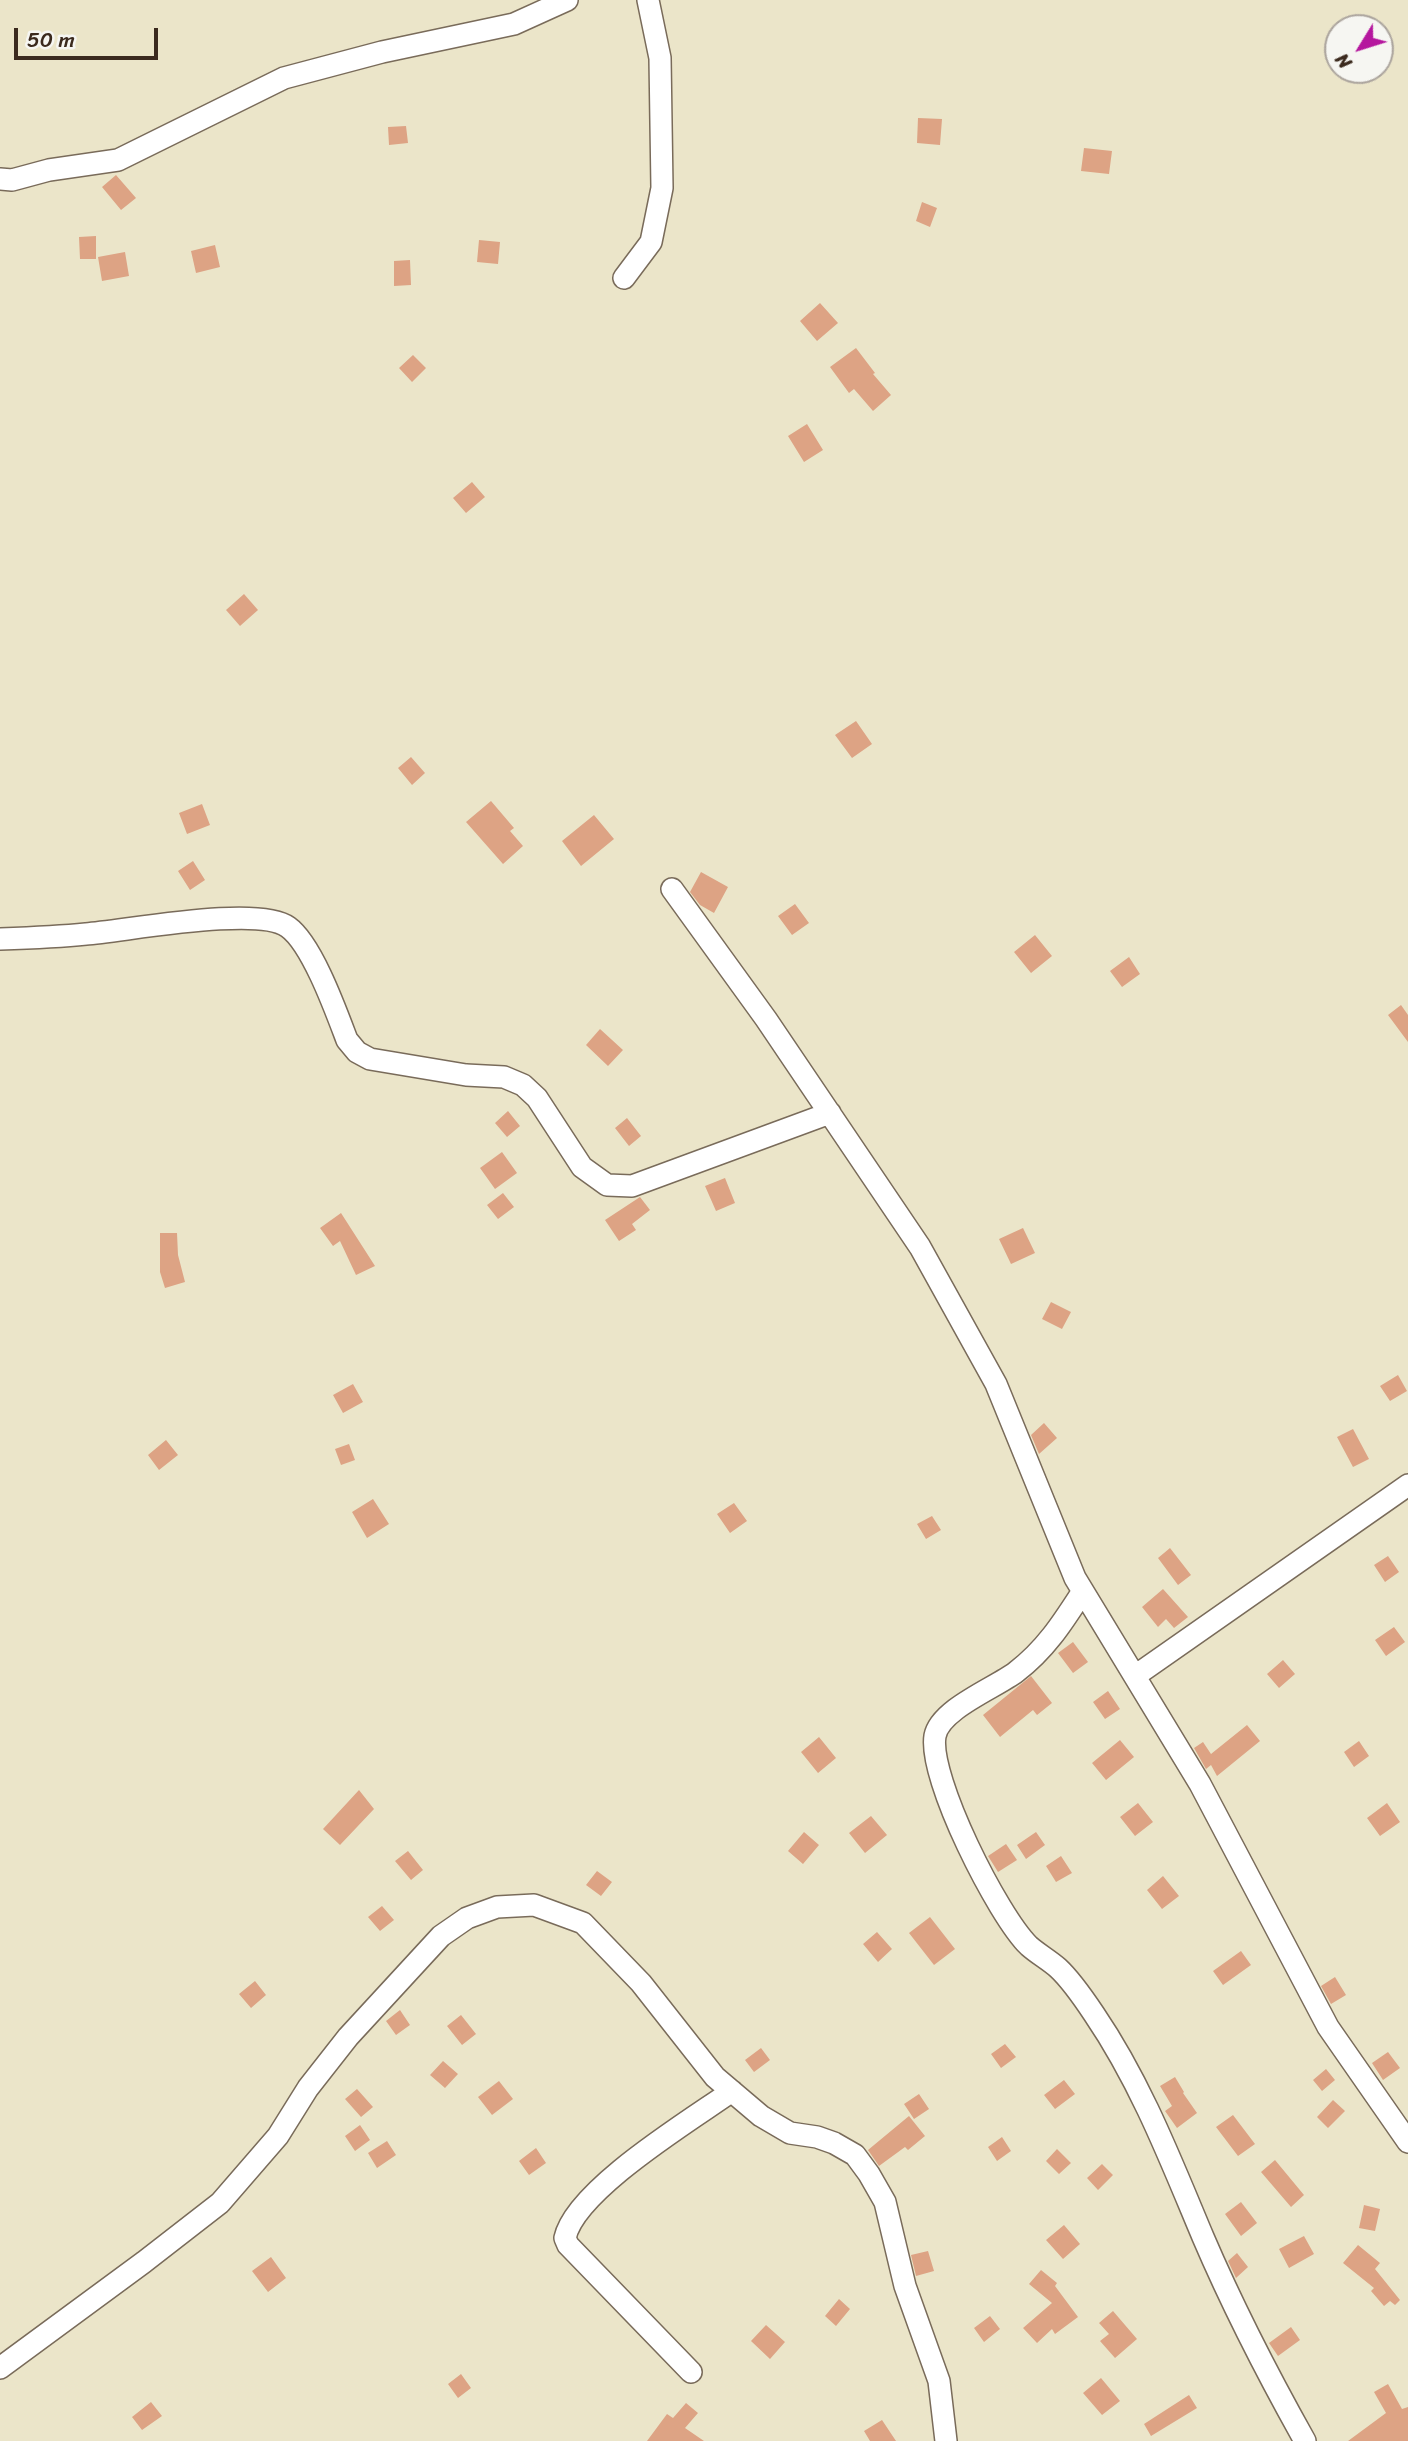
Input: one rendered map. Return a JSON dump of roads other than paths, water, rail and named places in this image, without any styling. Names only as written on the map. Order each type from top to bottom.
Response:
[{"type":"street","points":[[0,179],[12,180],[49,170],[118,160],[284,78],[382,52],[514,24],[567,0]]},
{"type":"street","points":[[624,278],[651,242],[662,188],[660,58],[648,0]]},
{"type":"street","points":[[672,888],[766,1019],[920,1247],[996,1384],[1075,1578],[1200,1784],[1328,2027],[1408,2142]]},
{"type":"street","points":[[0,939],[86,934],[225,918],[268,919],[287,926],[304,944],[347,1040],[357,1052],[370,1059],[391,1064],[466,1075],[504,1077],[523,1085],[537,1098],[582,1167],[607,1185],[632,1186],[830,1113]]},
{"type":"street","points":[[1135,1676],[1408,1485]]},
{"type":"street","points":[[1083,1591],[1050,1641],[1015,1673],[945,1718],[935,1734],[935,1754],[952,1810],[997,1905],[1028,1945],[1059,1969],[1094,2013],[1133,2079],[1171,2156],[1204,2239],[1246,2330],[1305,2441]]},
{"type":"street","points":[[0,2368],[145,2262],[220,2203],[278,2136],[308,2088],[348,2037],[441,1936],[467,1918],[497,1907],[534,1905],[583,1923],[640,1983],[715,2077],[761,2116],[790,2133],[817,2137],[855,2155],[885,2202],[905,2286],[939,2381],[946,2441]]},
{"type":"street","points":[[691,2372],[568,2245],[565,2238],[570,2221],[634,2158],[732,2091]]}]
